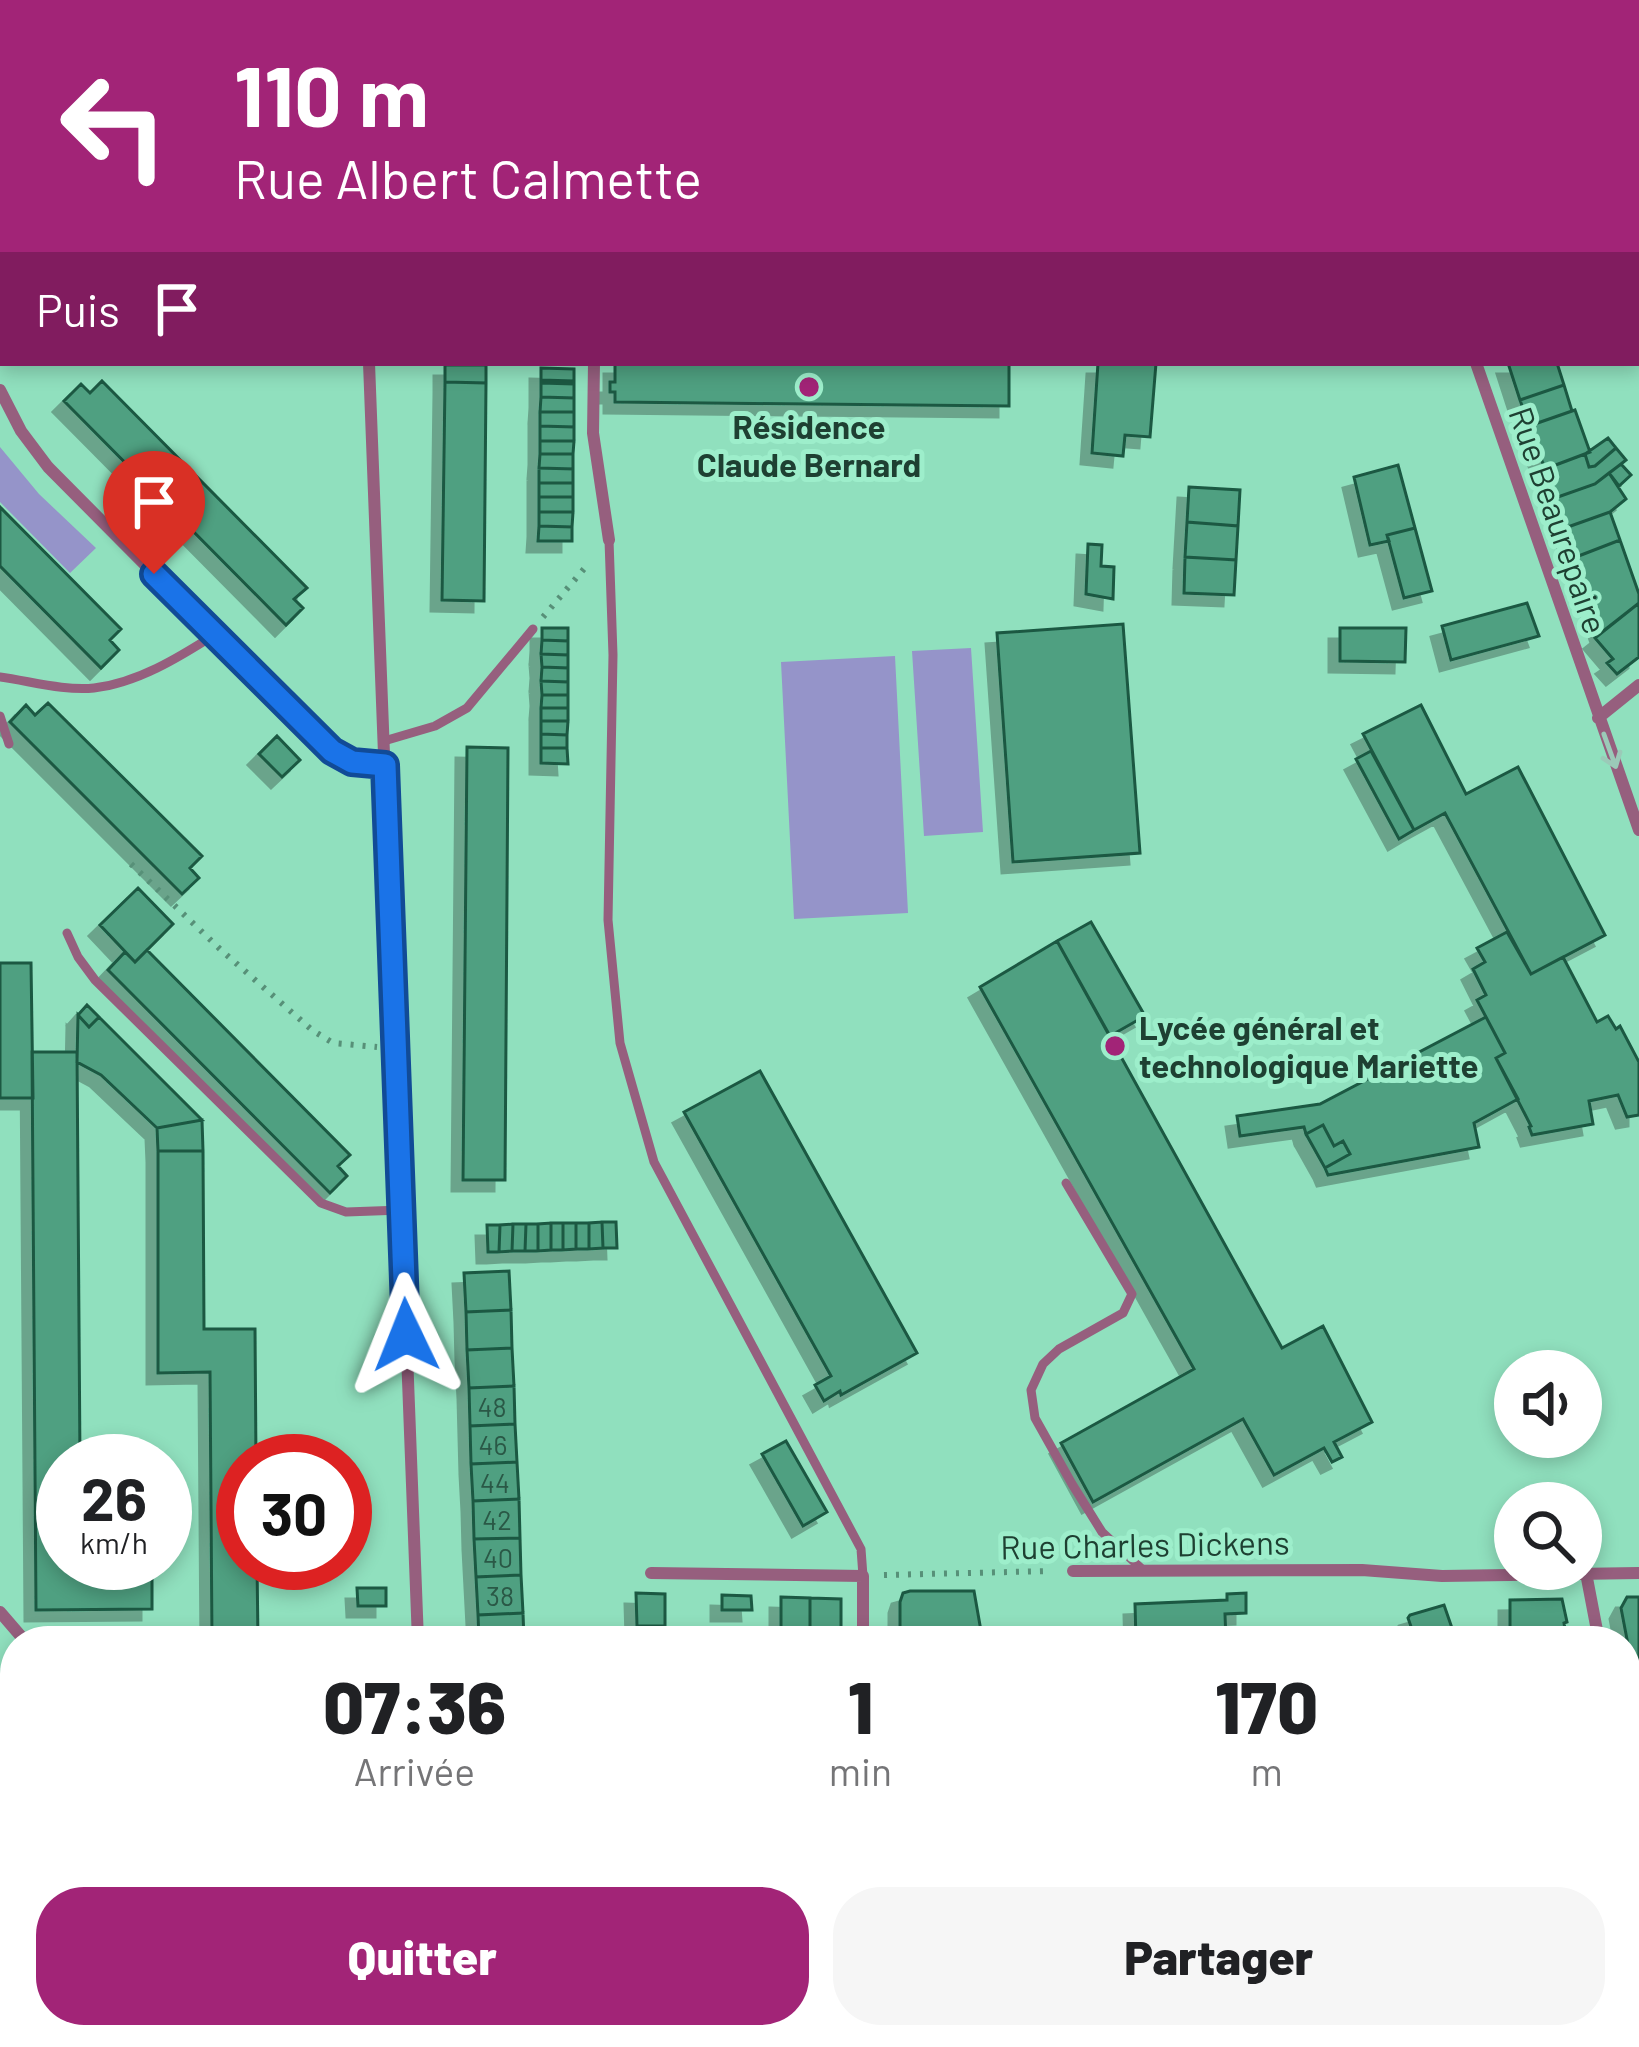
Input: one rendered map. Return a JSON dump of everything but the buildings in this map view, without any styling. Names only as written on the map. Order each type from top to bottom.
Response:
[{"type":"street","points":[[369,366],[417,1626]]},
{"type":"street","points":[[594,366],[593,434],[609,540]]},
{"type":"street","name":"Rue Beaurepaire","points":[[1477,366],[1639,830]]},
{"type":"street","points":[[0,390],[21,431],[48,467],[332,751],[352,762],[385,765]]},
{"type":"street","points":[[1598,718],[1639,686]]},
{"type":"street","name":"Rue Charles Dickens","points":[[1073,1570],[1362,1570],[1494,1575]]},
{"type":"street","points":[[651,1573],[863,1576],[863,1626]]},
{"type":"street","name":"Rue Charles Dickens","points":[[1602,1574],[1639,1573]]},
{"type":"street","points":[[1589,1590],[1596,1626]]},
{"type":"lane","points":[[609,540],[613,656],[608,920],[620,1043],[654,1162],[861,1549],[863,1576]]},
{"type":"lane","points":[[384,741],[435,727],[467,708],[533,629]]},
{"type":"lane","points":[[0,677],[71,687],[108,685],[130,680],[214,635]]},
{"type":"lane","points":[[0,716],[9,744]]},
{"type":"lane","points":[[68,933],[94,980],[321,1203],[346,1212],[402,1210]]},
{"type":"lane","points":[[1066,1183],[1132,1294],[1123,1313],[1059,1349],[1043,1364],[1030,1390],[1035,1418],[1102,1532],[1143,1570]]},
{"type":"path","points":[[558,600],[566,588]]},
{"type":"path","points":[[131,864],[322,1038],[343,1046],[396,1048]]},
{"type":"path","name":"Rue Charles Dickens","points":[[863,1576],[1073,1570]]},
{"type":"shaded area","points":[[0,447],[39,494],[96,548],[70,573],[0,502]]},
{"type":"shaded area","points":[[971,648],[983,832],[924,836],[912,651]]},
{"type":"shaded area","points":[[895,656],[908,913],[794,919],[781,662]]},
{"type":"place","name":"Résidence Claude Bernard","points":[[809,387]]},
{"type":"place","name":"Lycée général et technologique Mariette","points":[[1115,1046]]},
{"type":"route","points":[[154,574],[332,751],[363,765],[385,765],[406,1335]]}]
